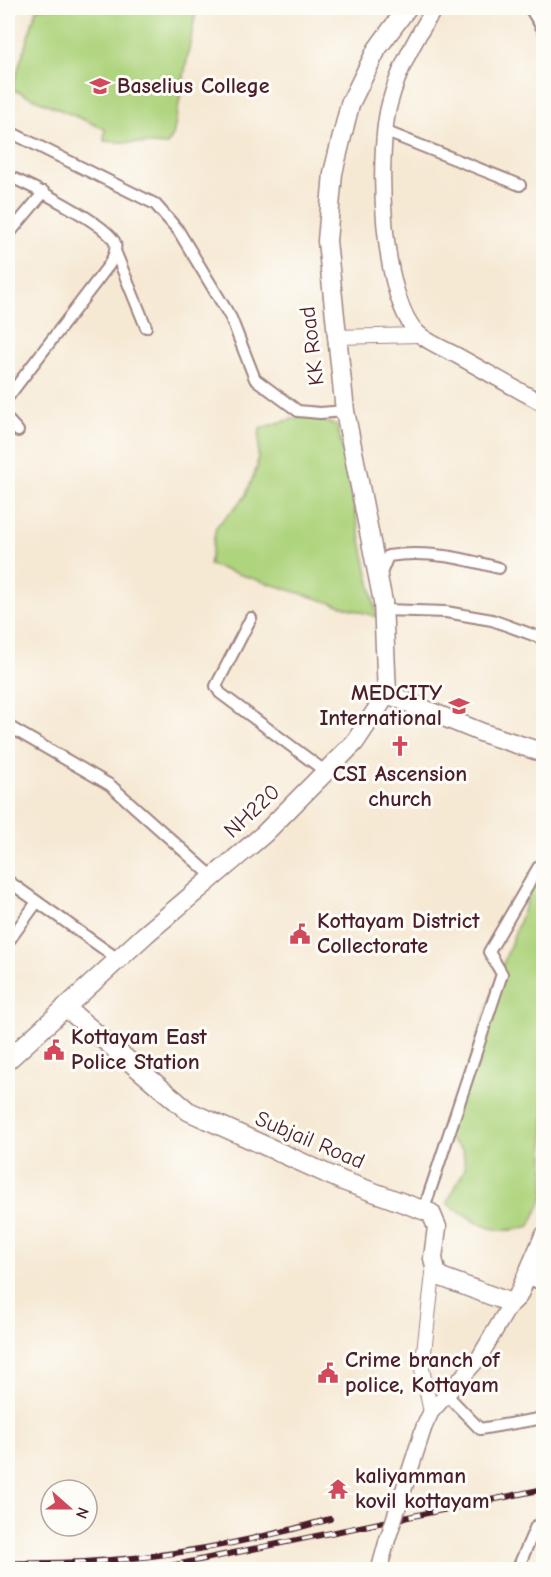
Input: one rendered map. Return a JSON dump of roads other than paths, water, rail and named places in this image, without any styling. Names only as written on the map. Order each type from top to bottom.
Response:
[{"type":"main road","name":"KK Road","points":[[387,694],[384,610],[345,411],[335,337],[327,241],[333,172],[350,105],[361,78],[377,49],[406,8]]},
{"type":"main road","points":[[435,8],[403,66],[390,102],[384,131],[381,158],[392,278],[402,312],[420,335],[543,404]]},
{"type":"main road","points":[[387,694],[483,733],[543,753]]},
{"type":"main road","name":"NH220","points":[[8,1060],[118,959],[264,834],[355,742],[387,694]]},
{"type":"main road","name":"Subjail Road","points":[[65,1007],[188,1111],[350,1184],[424,1209]]},
{"type":"main road","points":[[424,1209],[435,1218],[437,1227],[434,1265],[441,1277],[502,1302],[511,1303]]},
{"type":"main road","points":[[379,1569],[424,1427],[431,1412],[448,1396],[494,1336],[511,1303],[518,1296],[543,1236]]},
{"type":"street","points":[[530,8],[543,31]]},
{"type":"street","points":[[384,131],[520,185]]},
{"type":"street","points":[[12,133],[155,204],[178,230],[231,318],[255,379],[298,411],[320,413],[345,411]]},
{"type":"street","points":[[8,176],[44,192],[110,235],[115,242],[115,251],[146,327]]},
{"type":"street","points":[[8,235],[44,192]]},
{"type":"street","points":[[8,397],[109,265],[115,251]]},
{"type":"street","points":[[335,337],[420,335]]},
{"type":"street","points":[[8,420],[18,430]]},
{"type":"street","points":[[378,579],[388,556],[411,553],[447,555],[499,568]]},
{"type":"street","points":[[384,610],[446,612],[492,620],[543,639]]},
{"type":"street","points":[[251,618],[216,686],[220,693],[326,772]]},
{"type":"street","points":[[8,726],[110,785],[213,877]]},
{"type":"street","points":[[424,1209],[502,974],[489,952],[539,866]]},
{"type":"street","points":[[8,881],[118,959]]},
{"type":"street","points":[[8,942],[37,902]]},
{"type":"street","points":[[431,1412],[422,1369],[434,1265]]},
{"type":"street","points":[[526,1278],[543,1285]]},
{"type":"street","points":[[448,1396],[480,1429],[543,1418]]},
{"type":"street","points":[[517,1569],[536,1526]]},
{"type":"railway","points":[[151,1570],[544,1489]]},
{"type":"railway","points":[[8,1563],[90,1562],[170,1554],[250,1539],[330,1519]]},
{"type":"place","name":"Baselius College","points":[[100,86]]},
{"type":"place","name":"MEDCITY International","points":[[459,706]]},
{"type":"place","name":"CSI Ascension church","points":[[400,746]]},
{"type":"place","name":"Kottayam District Collectorate","points":[[300,934]]},
{"type":"place","name":"Kottayam East Police Station","points":[[54,1050]]},
{"type":"place","name":"Crime branch of police, Kottayam","points":[[328,1373]]},
{"type":"place","name":"kaliyamman kovil kottayam","points":[[338,1489]]}]
